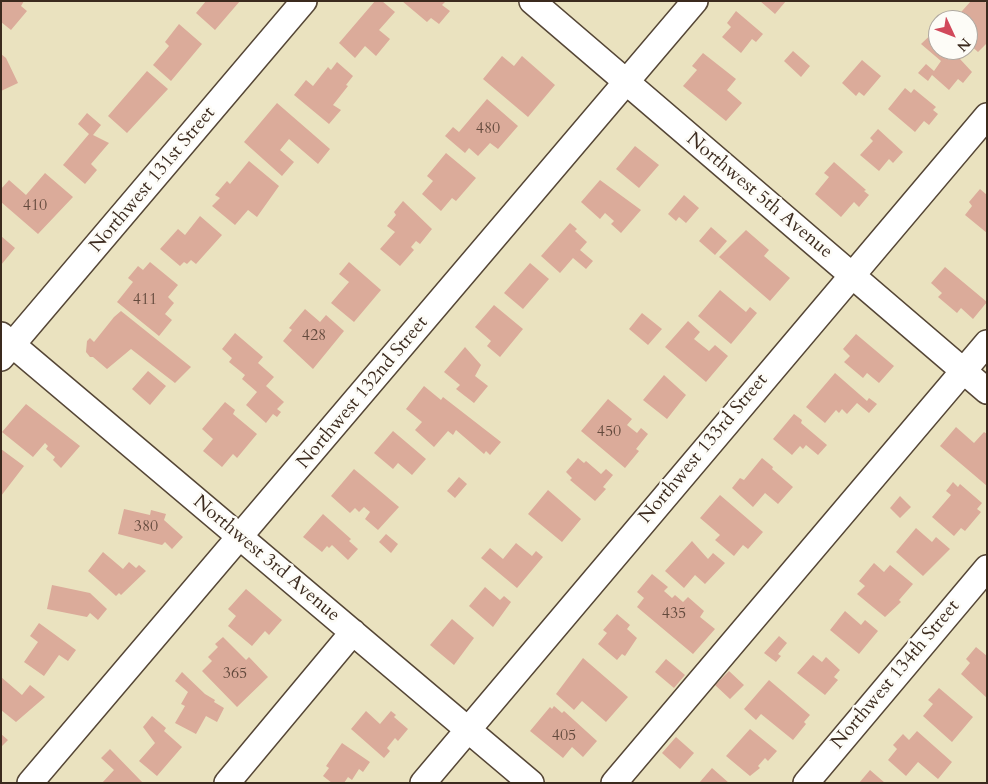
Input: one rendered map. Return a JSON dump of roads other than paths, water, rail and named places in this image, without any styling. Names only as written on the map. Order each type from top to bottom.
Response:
[{"type":"street","name":"Northwest 131st Street","points":[[5,346],[304,1]]},
{"type":"street","name":"Northwest 5th Avenue","points":[[532,1],[987,391]]},
{"type":"street","name":"Northwest 132nd Street","points":[[30,783],[696,1]]},
{"type":"street","name":"Northwest 133rd Street","points":[[423,783],[987,116]]},
{"type":"street","points":[[614,783],[987,344]]},
{"type":"street","name":"Northwest 3rd Avenue","points":[[5,346],[240,538],[531,783]]},
{"type":"street","name":"Northwest 134th Street","points":[[806,783],[987,568]]},
{"type":"street","points":[[227,783],[353,632]]}]
